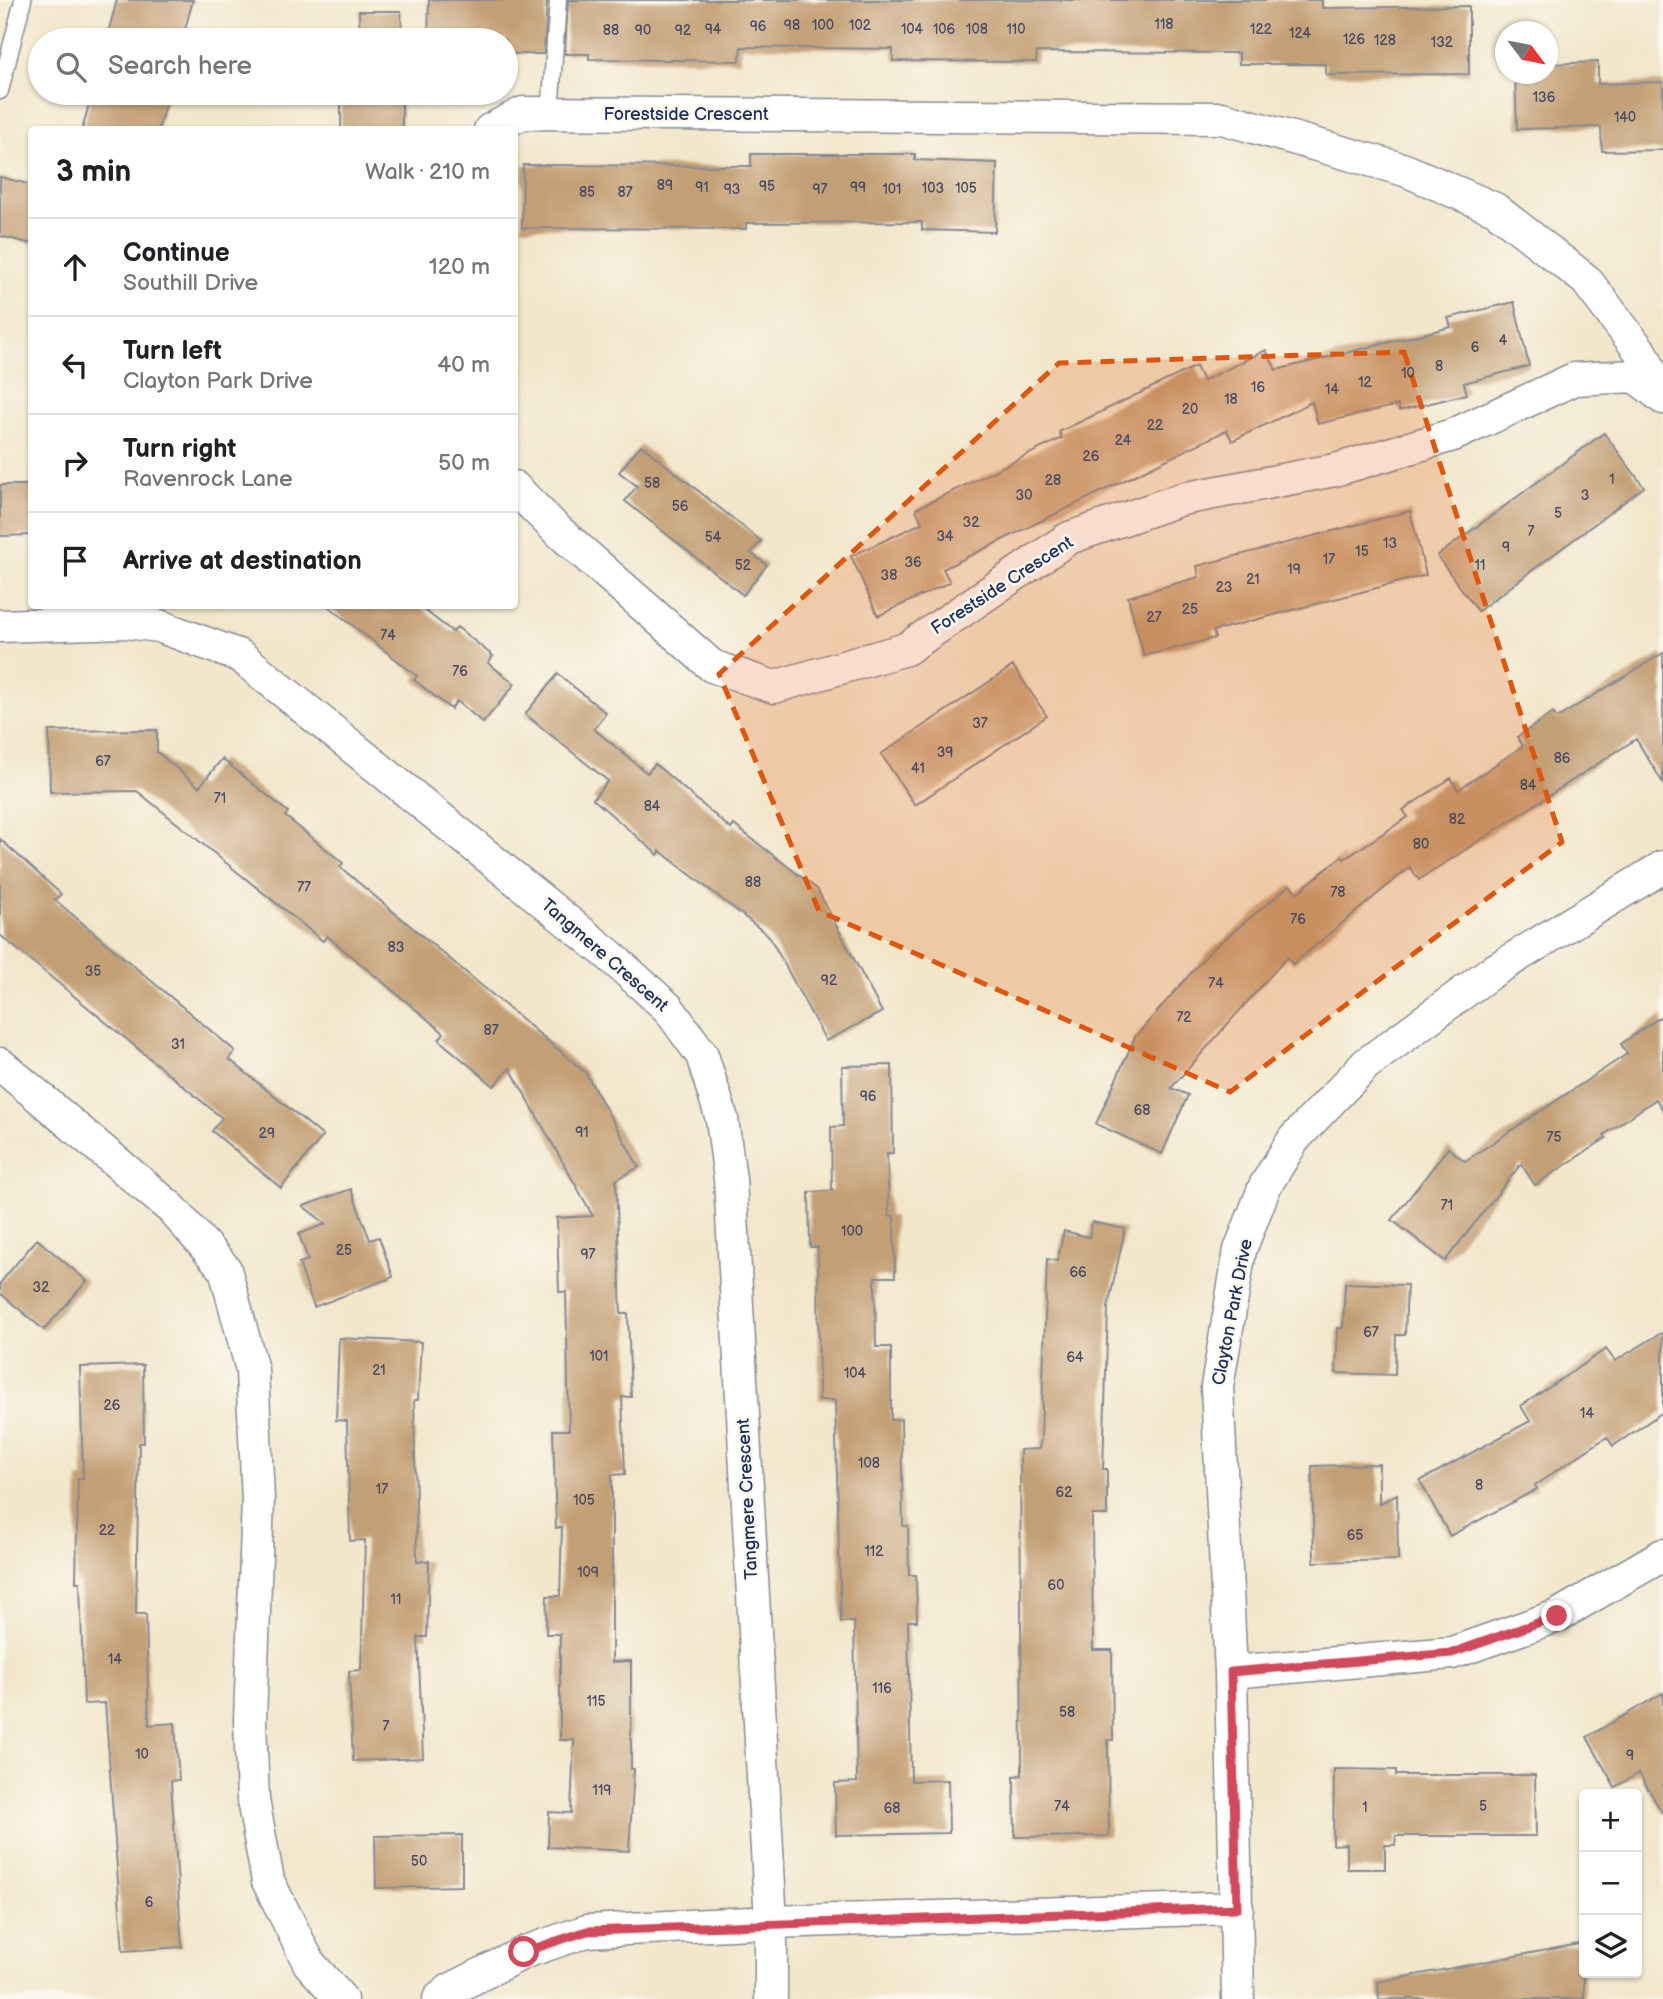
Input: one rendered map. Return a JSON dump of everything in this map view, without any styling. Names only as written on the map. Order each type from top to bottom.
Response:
[{"type":"street","name":"Forestside Crescent","points":[[498,126],[523,113],[1222,118],[1405,170],[1495,208],[1586,280],[1643,355],[1663,399]]},
{"type":"street","name":"Forestside Crescent","points":[[518,491],[555,528],[712,666],[775,687],[906,649],[1069,538],[1182,499],[1335,470],[1453,435],[1574,379],[1635,376],[1663,399]]},
{"type":"street","name":"Tangmere Crescent","points":[[0,626],[125,622],[159,626],[240,656],[608,954],[668,1008],[702,1055],[722,1119],[730,1179],[771,1922],[771,1999]]},
{"type":"street","name":"Clayton Park Drive","points":[[1238,1999],[1231,1672],[1217,1387],[1240,1250],[1265,1186],[1294,1139],[1366,1064],[1490,973],[1663,867]]},
{"type":"street","points":[[0,1063],[172,1209],[225,1269],[252,1370],[258,1500],[250,1720],[253,1800],[268,1881],[309,1963],[341,1999]]},
{"type":"street","points":[[1231,1672],[1452,1653],[1557,1616],[1663,1555]]},
{"type":"street","points":[[439,1999],[524,1952],[587,1931],[771,1922],[1237,1908]]},
{"type":"lane","points":[[0,92],[23,0]]},
{"type":"lane","points":[[550,114],[558,0]]},
{"type":"highlighted area","points":[[1404,352],[1562,842],[1230,1092],[819,911],[719,674],[1059,363]]},
{"type":"building","points":[[117,0],[193,0],[185,28],[109,28]]},
{"type":"building","points":[[429,0],[547,0],[544,54],[518,54],[518,28],[428,28]]},
{"type":"building","points":[[568,0],[1322,0],[1322,8],[1469,6],[1469,74],[1326,75],[1326,64],[1239,64],[1239,53],[1037,52],[1036,62],[893,61],[893,49],[741,47],[740,61],[589,59],[589,54],[565,54]]},
{"type":"building","points":[[359,11],[401,11],[402,28],[360,28]]},
{"type":"building","points":[[1598,62],[1598,84],[1663,82],[1663,150],[1602,151],[1601,127],[1517,129],[1515,84],[1558,84],[1558,64]]},
{"type":"building","points":[[89,105],[165,105],[159,126],[83,126]]},
{"type":"building","points":[[341,105],[402,105],[402,126],[341,126]]},
{"type":"building","points":[[751,154],[915,154],[915,160],[997,163],[995,232],[922,230],[922,222],[746,223],[746,229],[522,228],[523,165],[751,166]]},
{"type":"building","points":[[0,177],[28,184],[28,243],[0,236]]},
{"type":"building","points":[[1514,302],[1529,366],[1464,383],[1467,394],[1399,411],[1398,405],[1318,424],[1312,402],[1232,441],[1227,430],[943,569],[950,582],[878,616],[851,556],[922,523],[916,509],[1062,438],[1059,432],[1196,366],[1203,381],[1266,350],[1276,370],[1451,327],[1448,318]]},
{"type":"building","points":[[1604,433],[1644,487],[1478,611],[1437,556]]},
{"type":"building","points":[[641,445],[761,541],[751,553],[767,565],[743,595],[625,501],[637,486],[619,472]]},
{"type":"building","points":[[0,485],[28,485],[28,535],[0,536]]},
{"type":"building","points":[[1410,511],[1426,575],[1213,631],[1215,638],[1144,656],[1128,597],[1199,577],[1197,566]]},
{"type":"building","points":[[332,609],[423,609],[453,632],[457,627],[493,656],[488,663],[515,684],[483,723],[457,701],[451,709],[414,680],[417,676]]},
{"type":"building","points":[[1663,653],[1663,783],[1636,739],[1419,880],[1410,867],[1293,964],[1287,957],[1171,1088],[1188,1095],[1162,1154],[1096,1124],[1135,1037],[1211,950],[1290,885],[1297,893],[1342,856],[1344,859],[1408,817],[1403,810],[1451,778],[1458,790],[1523,746],[1517,737],[1553,713],[1557,718]]},
{"type":"building","points":[[1013,666],[1047,716],[915,805],[881,754]]},
{"type":"building","points":[[558,674],[606,713],[594,729],[647,773],[655,764],[731,829],[734,825],[817,889],[882,1012],[826,1041],[769,936],[660,851],[658,855],[593,799],[608,781],[525,714]]},
{"type":"building","points":[[157,730],[157,752],[199,787],[222,759],[288,812],[285,816],[343,863],[340,867],[585,1072],[639,1167],[616,1180],[621,1314],[628,1314],[631,1397],[622,1397],[625,1474],[612,1475],[612,1662],[631,1661],[631,1769],[634,1769],[629,1851],[548,1847],[549,1812],[571,1813],[574,1740],[560,1740],[560,1634],[546,1634],[547,1596],[560,1596],[562,1527],[556,1528],[553,1430],[569,1430],[566,1292],[559,1292],[557,1218],[593,1216],[510,1068],[494,1086],[439,1040],[444,1033],[327,936],[323,941],[137,791],[50,792],[49,731]]},
{"type":"building","points":[[0,839],[61,894],[55,900],[235,1051],[229,1059],[323,1136],[281,1188],[212,1131],[222,1118],[0,935]]},
{"type":"building","points":[[1663,1015],[1663,1110],[1656,1099],[1604,1135],[1606,1138],[1535,1185],[1521,1164],[1445,1261],[1392,1220],[1448,1148],[1465,1161],[1627,1054],[1621,1044]]},
{"type":"building","points":[[892,1065],[893,1153],[887,1153],[889,1216],[894,1216],[895,1277],[875,1277],[876,1347],[891,1347],[891,1420],[901,1419],[903,1526],[908,1526],[909,1575],[916,1575],[917,1621],[908,1621],[911,1781],[948,1780],[949,1833],[836,1835],[835,1783],[857,1782],[854,1622],[841,1622],[835,1400],[819,1400],[818,1247],[810,1247],[809,1192],[832,1191],[831,1127],[843,1126],[842,1066]]},
{"type":"building","points":[[351,1189],[370,1240],[379,1237],[393,1277],[314,1307],[299,1263],[308,1260],[299,1234],[326,1224],[303,1206]]},
{"type":"building","points":[[1092,1222],[1125,1229],[1108,1307],[1103,1469],[1107,1469],[1107,1515],[1092,1515],[1093,1650],[1112,1650],[1113,1740],[1108,1740],[1109,1836],[1015,1837],[1014,1776],[1022,1775],[1020,1450],[1039,1449],[1041,1439],[1047,1259],[1057,1261],[1064,1231],[1089,1237]]},
{"type":"building","points":[[37,1239],[87,1281],[44,1330],[0,1293],[0,1283]]},
{"type":"building","points":[[1345,1283],[1407,1285],[1405,1335],[1396,1335],[1395,1375],[1336,1373],[1338,1328],[1343,1328]]},
{"type":"building","points":[[1663,1332],[1663,1412],[1613,1446],[1607,1437],[1535,1485],[1537,1489],[1450,1536],[1420,1481],[1530,1421],[1521,1406],[1606,1349],[1615,1361]]},
{"type":"building","points":[[339,1338],[421,1342],[418,1400],[414,1400],[417,1561],[429,1561],[427,1637],[418,1637],[423,1758],[353,1761],[349,1671],[361,1670],[365,1540],[350,1541],[347,1421],[336,1420]]},
{"type":"building","points":[[143,1365],[144,1443],[139,1443],[136,1614],[146,1614],[149,1725],[175,1723],[179,1780],[171,1781],[182,1947],[123,1951],[105,1703],[84,1704],[80,1582],[76,1582],[78,1478],[83,1478],[80,1367]]},
{"type":"building","points":[[1379,1464],[1379,1504],[1397,1494],[1398,1560],[1314,1562],[1312,1466]]},
{"type":"building","points":[[1663,1693],[1663,1814],[1639,1773],[1615,1787],[1587,1737]]},
{"type":"building","points":[[1334,1769],[1396,1770],[1396,1775],[1535,1775],[1536,1836],[1396,1836],[1395,1845],[1385,1845],[1385,1869],[1347,1869],[1347,1844],[1333,1845]]},
{"type":"building","points":[[462,1835],[462,1886],[376,1888],[375,1836]]},
{"type":"building","points":[[1579,1944],[1579,1978],[1584,1978],[1584,1999],[1379,1999],[1378,1982]]},
{"type":"route","points":[[524,1952],[587,1931],[771,1922],[1237,1908],[1231,1672],[1452,1653],[1557,1616]]}]
